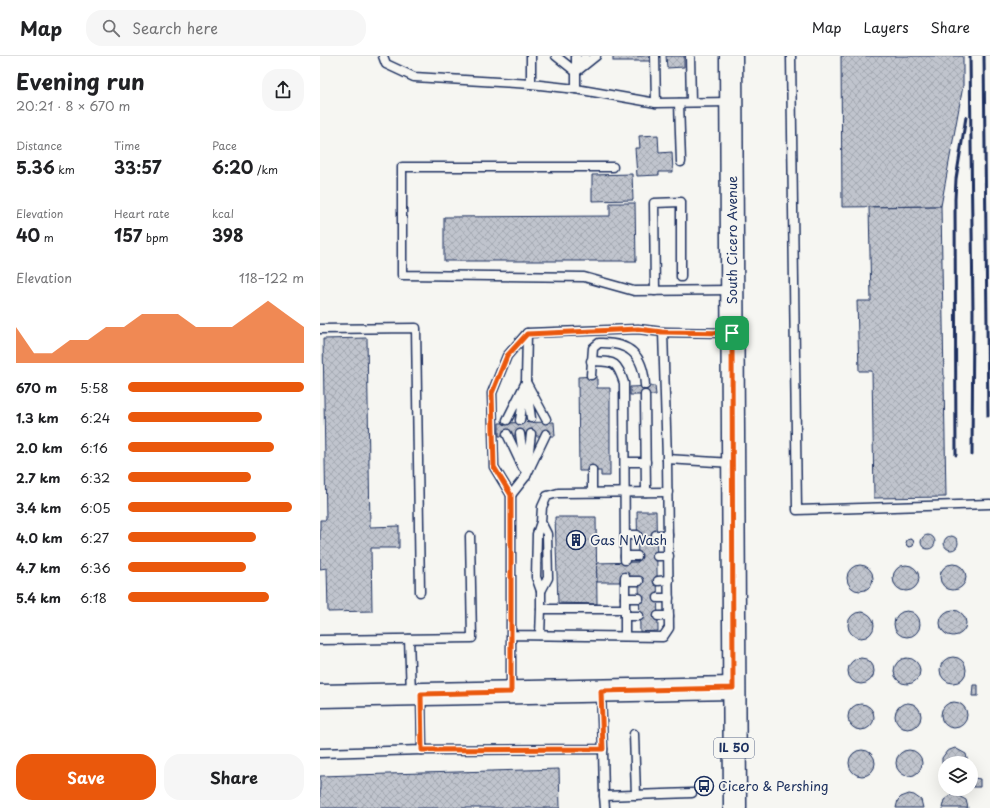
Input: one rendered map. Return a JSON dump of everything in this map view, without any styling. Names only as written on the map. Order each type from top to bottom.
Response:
[{"type":"main road","name":"South Cicero Avenue","points":[[731,56],[733,688],[735,808]]},
{"type":"main road","points":[[320,696],[733,688]]},
{"type":"lane","points":[[383,56],[386,64],[414,77],[531,84],[576,89],[656,103],[732,102]]},
{"type":"lane","points":[[531,56],[531,84]]},
{"type":"lane","points":[[556,56],[576,72]]},
{"type":"lane","points":[[565,56],[576,72]]},
{"type":"lane","points":[[576,56],[576,89]]},
{"type":"lane","points":[[576,72],[585,56]]},
{"type":"lane","points":[[576,72],[596,56]]},
{"type":"lane","points":[[655,56],[656,103]]},
{"type":"lane","points":[[690,56],[690,102]]},
{"type":"lane","points":[[791,56],[797,510],[990,504]]},
{"type":"lane","points":[[679,103],[681,162]]},
{"type":"lane","points":[[613,167],[402,167],[402,275],[584,277],[634,291],[732,290]]},
{"type":"lane","points":[[655,291],[654,203],[681,202],[681,277]]},
{"type":"lane","points":[[320,329],[416,328],[420,592]]},
{"type":"lane","points":[[511,692],[511,495],[494,467],[492,393],[507,356],[527,334],[638,329],[662,332],[732,333]]},
{"type":"lane","points":[[511,635],[663,637],[669,628],[668,492],[662,332]]},
{"type":"lane","points":[[520,420],[526,382],[527,334]]},
{"type":"lane","points":[[591,375],[593,348],[599,343],[614,342],[626,346],[636,354],[644,377],[645,385]]},
{"type":"lane","points":[[591,361],[611,362],[618,367],[624,383],[625,558],[637,556]]},
{"type":"lane","points":[[526,382],[531,418]]},
{"type":"lane","points":[[526,382],[546,419]]},
{"type":"lane","points":[[507,420],[526,382]]},
{"type":"lane","points":[[645,395],[646,492]]},
{"type":"lane","points":[[507,434],[526,476]]},
{"type":"lane","points":[[520,434],[526,476]]},
{"type":"lane","points":[[526,476],[531,434]]},
{"type":"lane","points":[[511,495],[526,476],[546,434]]},
{"type":"lane","points":[[667,459],[733,463]]},
{"type":"lane","points":[[625,462],[646,462]]},
{"type":"lane","points":[[592,470],[592,492]]},
{"type":"lane","points":[[540,635],[541,591],[536,577],[537,534],[541,522],[542,507],[547,496],[558,492],[668,492]]},
{"type":"lane","points":[[541,522],[547,534],[548,578],[541,591]]},
{"type":"lane","points":[[625,535],[637,535]]},
{"type":"lane","points":[[656,535],[668,535]]},
{"type":"lane","points":[[320,640],[472,638],[470,536]]},
{"type":"lane","points":[[657,556],[669,556]]},
{"type":"lane","points":[[625,636],[625,579],[639,580]]},
{"type":"lane","points":[[658,580],[669,580]]},
{"type":"lane","points":[[625,598],[639,598]]},
{"type":"lane","points":[[658,598],[669,598]]},
{"type":"lane","points":[[541,609],[625,613],[639,616]]},
{"type":"lane","points":[[658,616],[669,616]]},
{"type":"lane","points":[[409,639],[422,750]]},
{"type":"lane","points":[[601,691],[605,808]]},
{"type":"lane","points":[[634,734],[636,795]]},
{"type":"lane","points":[[320,753],[422,750],[603,749]]},
{"type":"lane","points":[[604,796],[692,793]]},
{"type":"building","points":[[613,56],[650,56],[650,61],[613,61]]},
{"type":"building","points":[[666,56],[684,56],[684,67],[667,68]]},
{"type":"building","points":[[841,56],[963,56],[963,86],[941,206],[842,207]]},
{"type":"building","points":[[658,135],[659,153],[672,152],[673,172],[659,172],[659,175],[637,176],[635,148],[640,148],[639,136]]},
{"type":"building","points":[[632,174],[633,200],[592,201],[592,175]]},
{"type":"building","points":[[610,203],[635,203],[636,261],[444,261],[444,217],[610,216]]},
{"type":"building","points":[[941,206],[946,497],[874,498],[872,371],[859,371],[857,301],[871,301],[869,207]]},
{"type":"building","points":[[367,338],[370,527],[399,526],[399,548],[371,548],[372,611],[328,612],[327,568],[320,569],[320,520],[326,520],[323,339]]},
{"type":"building","points":[[597,376],[597,388],[610,388],[610,476],[601,476],[601,471],[579,471],[578,377]]},
{"type":"building","points":[[655,386],[656,395],[630,395],[630,387]]},
{"type":"building","points":[[554,422],[555,436],[499,436],[499,423]]},
{"type":"building","name":"Gas N Wash","points":[[637,511],[656,511],[658,631],[640,632],[639,582],[597,582],[596,563],[638,562]]},
{"type":"building","name":"Gas N Wash","points":[[555,517],[596,517],[597,604],[558,603]]},
{"type":"building","points":[[928,535],[933,537],[935,542],[933,547],[928,549],[923,547],[921,542],[923,537]]},
{"type":"building","points":[[951,536],[956,538],[958,543],[956,548],[951,550],[946,548],[944,543],[946,538]]},
{"type":"building","points":[[910,539],[913,540],[913,546],[910,547],[907,546],[906,543],[907,540]]},
{"type":"building","points":[[953,564],[962,568],[966,577],[962,586],[953,590],[944,586],[940,577],[944,568]]},
{"type":"building","points":[[860,565],[869,569],[873,578],[869,587],[860,591],[851,587],[847,578],[851,569]]},
{"type":"building","points":[[906,565],[915,569],[919,578],[915,587],[906,591],[897,587],[893,578],[897,569]]},
{"type":"building","points":[[953,610],[962,614],[966,623],[962,632],[953,636],[944,632],[940,623],[944,614]]},
{"type":"building","points":[[907,611],[916,615],[920,624],[916,633],[907,637],[898,633],[894,624],[898,615]]},
{"type":"building","points":[[861,612],[870,616],[874,625],[870,634],[861,638],[852,634],[848,625],[852,616]]},
{"type":"building","points":[[953,657],[962,661],[966,670],[962,679],[953,683],[944,679],[940,670],[944,661]]},
{"type":"building","points":[[861,658],[870,662],[874,671],[870,680],[861,684],[852,680],[848,671],[852,662]]},
{"type":"building","points":[[907,658],[916,662],[920,671],[916,680],[907,684],[898,680],[894,671],[898,662]]},
{"type":"building","points":[[973,685],[978,685],[978,696],[972,696]]},
{"type":"building","points":[[954,702],[963,706],[967,715],[963,724],[954,728],[945,724],[941,715],[945,706]]},
{"type":"building","points":[[908,703],[917,707],[921,716],[917,725],[908,729],[899,725],[895,716],[899,707]]},
{"type":"building","points":[[861,704],[870,708],[874,717],[870,726],[861,730],[852,726],[848,717],[852,708]]},
{"type":"building","points":[[955,748],[966,754],[966,756],[943,756],[947,751]]},
{"type":"building","points":[[862,750],[871,754],[875,763],[871,772],[862,776],[853,772],[849,763],[853,754]]},
{"type":"building","points":[[909,750],[918,754],[922,763],[918,772],[909,776],[900,772],[896,763],[900,754]]},
{"type":"building","points":[[559,769],[560,808],[320,808],[320,776]]},
{"type":"building","points":[[978,779],[980,779],[980,787],[978,787]]},
{"type":"building","points":[[909,794],[914,795],[921,800],[923,808],[896,808],[898,800]]},
{"type":"building","points":[[950,796],[959,796],[966,800],[968,808],[942,808],[944,800]]},
{"type":"railway","points":[[970,56],[973,312],[972,455]]},
{"type":"railway","points":[[984,56],[988,416]]},
{"type":"railway","points":[[956,455],[955,199],[956,179],[966,117]]},
{"type":"place","name":"Gas N Wash","points":[[576,540]]},
{"type":"place","name":"Cicero & Pershing","points":[[704,786]]},
{"type":"route","points":[[638,329],[662,332],[732,333],[733,688],[601,691],[603,749],[422,750],[421,694],[511,692],[511,495],[494,467],[492,393],[507,356],[527,334],[638,329]]}]
